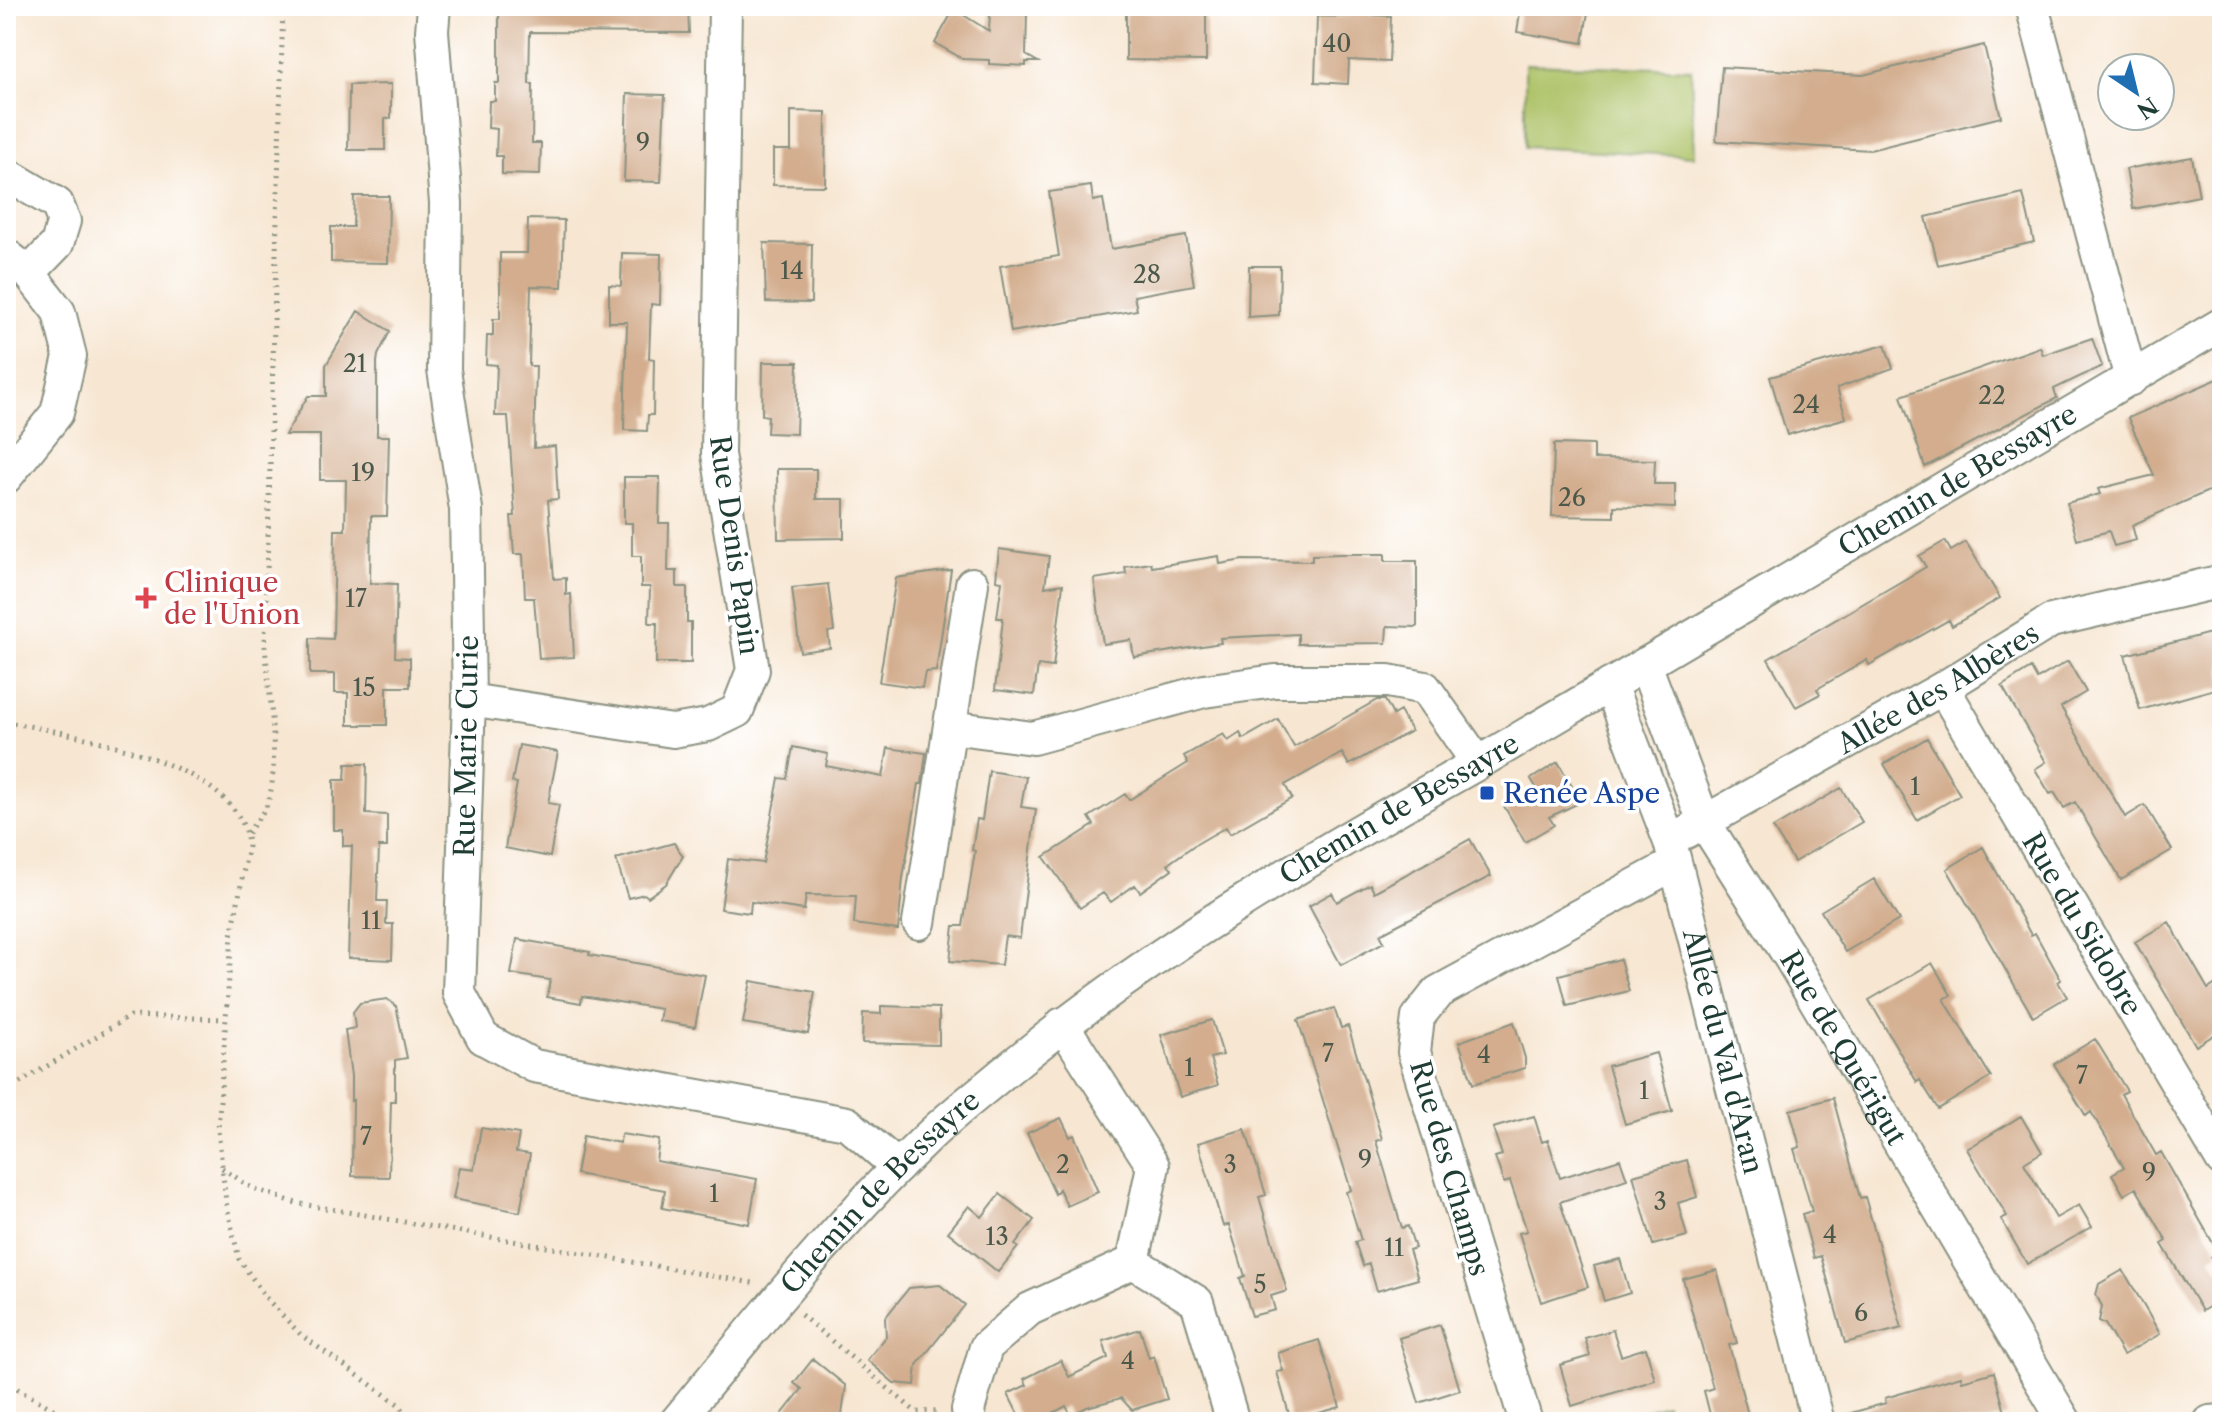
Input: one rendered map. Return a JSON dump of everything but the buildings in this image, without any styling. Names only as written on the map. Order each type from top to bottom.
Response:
[{"type":"street","name":"Rue Marie Curie","points":[[434,6],[432,31],[446,203],[444,370],[466,509],[469,700],[459,993],[483,1038],[534,1066],[847,1123],[898,1167]]},
{"type":"street","name":"Rue Denis Papin","points":[[469,700],[673,731],[708,725],[737,711],[753,670],[718,454],[725,6]]},
{"type":"street","points":[[2032,6],[2131,379]]},
{"type":"street","points":[[6,174],[57,204],[64,221],[57,244],[18,264],[59,312],[70,356],[57,413],[6,477]]},
{"type":"street","name":"Chemin de Bessayre","points":[[676,1422],[779,1297],[898,1167],[940,1126],[1062,1024],[1217,917],[1373,822],[2222,324]]},
{"type":"street","name":"Allée des Albères","points":[[1672,853],[1704,822],[1943,688],[2051,621],[2222,581]]},
{"type":"street","points":[[919,923],[972,584]]},
{"type":"street","name":"Rue de Quérigut","points":[[1645,664],[1704,822],[1799,973],[2065,1422]]},
{"type":"street","points":[[950,727],[1033,738],[1204,691],[1275,681],[1388,681],[1425,688],[1478,763]]},
{"type":"street","name":"Allée du Val d'Aran","points":[[1610,685],[1672,853],[1818,1422]]},
{"type":"street","name":"Rue du Sidobre","points":[[1943,688],[2222,1160]]},
{"type":"street","name":"Rue des Champs","points":[[1526,1422],[1414,1052],[1418,1017],[1438,992],[1672,853]]},
{"type":"street","points":[[1062,1024],[1153,1166],[1133,1262]]},
{"type":"street","points":[[969,1416],[986,1347],[1030,1309],[1133,1262]]},
{"type":"street","points":[[1133,1262],[1197,1302],[1233,1422]]},
{"type":"street","points":[[2210,1422],[2222,1421]]},
{"type":"path","points":[[248,833],[266,807],[271,784],[273,738],[265,645],[283,6]]},
{"type":"path","points":[[6,722],[49,729],[149,755],[175,766],[222,799],[235,812],[248,833],[232,935],[218,1130],[226,1202],[239,1259],[267,1299],[301,1335],[398,1404],[414,1422]]},
{"type":"path","points":[[6,1091],[130,1016],[224,1019]]},
{"type":"path","points":[[222,1168],[252,1188],[296,1203],[754,1283],[779,1297],[916,1412],[969,1416]]},
{"type":"path","points":[[6,1377],[18,1389],[76,1422]]},
{"type":"green space","points":[[1525,64],[1691,69],[1694,156],[1525,147]]},
{"type":"green space","points":[[1666,1404],[1671,1422],[1607,1422]]},
{"type":"place","name":"Clinique de l'Union","points":[[146,598]]},
{"type":"place","name":"Renée Aspe","points":[[1487,793]]}]
